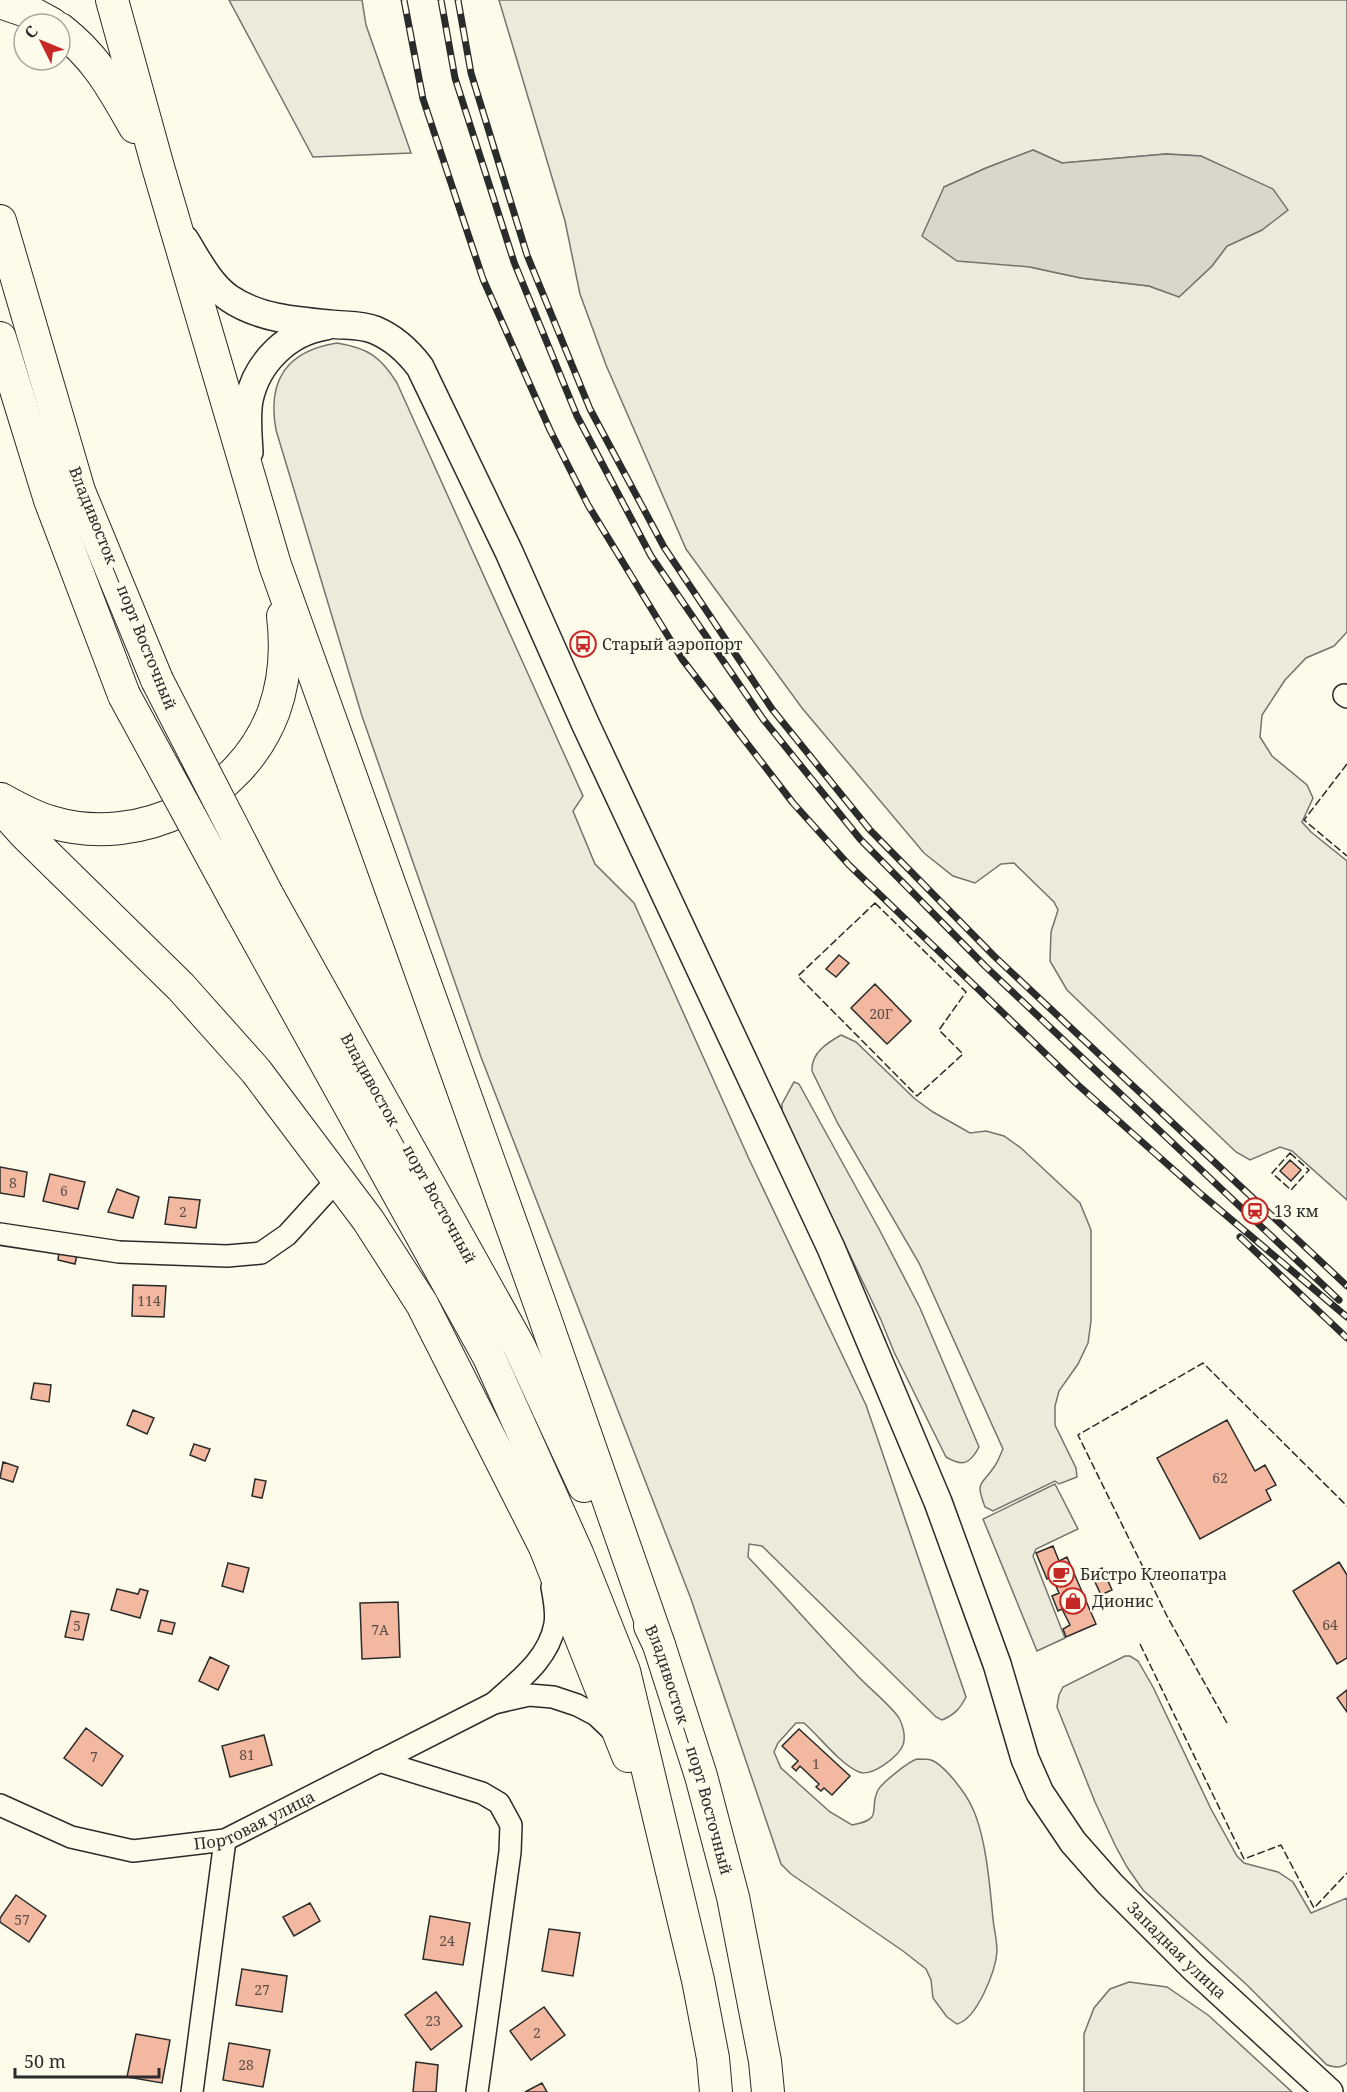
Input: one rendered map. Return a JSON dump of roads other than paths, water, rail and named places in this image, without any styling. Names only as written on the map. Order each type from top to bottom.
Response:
[{"type":"highway","points":[[112,0],[158,167],[275,565],[537,1296],[659,1645]]},
{"type":"highway","points":[[0,2],[29,12]]},
{"type":"highway","points":[[72,39],[98,65],[158,167]]},
{"type":"highway","name":"Владивосток — порт Восточный","points":[[0,221],[79,491],[157,680],[267,894],[519,1346],[659,1645],[701,1776],[733,1897],[765,2061],[768,2092]]},
{"type":"highway","name":"Владивосток — порт Восточный","points":[[0,338],[50,500],[124,695],[489,1357],[577,1553],[624,1671],[698,1980],[713,2058],[716,2092]]},
{"type":"highway","points":[[0,798],[24,812],[51,822],[79,828],[108,829],[136,826],[164,818],[193,805],[218,788],[241,766],[260,740],[273,712],[282,681],[286,650],[284,618],[275,565]]},
{"type":"highway","points":[[0,806],[23,832],[181,987],[256,1071],[368,1220],[422,1304],[546,1547],[671,1865]]},
{"type":"main road","points":[[175,224],[207,274],[226,296],[258,313],[332,325]]},
{"type":"main road","points":[[250,480],[249,399],[260,371],[268,359],[290,339],[317,327],[332,325]]},
{"type":"main road","name":"Западная улица","points":[[332,325],[361,326],[389,337],[411,356],[427,380],[831,1248],[938,1502],[997,1664],[1025,1759],[1040,1792],[1072,1842],[1110,1884],[1194,1968],[1329,2092]]},
{"type":"street","points":[[0,1234],[119,1252],[227,1256],[261,1253],[286,1235],[337,1180]]},
{"type":"street","points":[[494,1703],[535,1666],[547,1646],[555,1624],[555,1606],[546,1547]]},
{"type":"street","points":[[494,1703],[529,1695],[553,1697],[577,1705],[596,1715],[621,1739]]},
{"type":"street","name":"Портовая улица","points":[[0,1805],[71,1837],[132,1851],[225,1840],[494,1703]]},
{"type":"street","points":[[379,1761],[482,1793],[499,1803],[512,1824],[477,2092]]},
{"type":"street","points":[[192,2092],[225,1840]]},
{"type":"railway","points":[[404,0],[423,99],[483,279],[550,430],[588,505],[682,659],[793,803],[849,865],[1078,1085],[1202,1195],[1347,1317]]},
{"type":"railway","points":[[441,0],[455,78],[514,262],[577,416],[651,556],[763,719],[860,839],[985,966],[1339,1300]]},
{"type":"railway","points":[[458,0],[471,73],[527,255],[590,409],[664,547],[772,709],[870,830],[994,956],[1347,1286]]},
{"type":"railway","points":[[1240,1237],[1347,1338]]},
{"type":"place","name":"Старый аэропорт","points":[[583,644]]},
{"type":"place","name":"13 км","points":[[1255,1211]]},
{"type":"place","name":"Бистро Клеопатра","points":[[1061,1574]]},
{"type":"place","name":"Дионис","points":[[1073,1601]]}]
